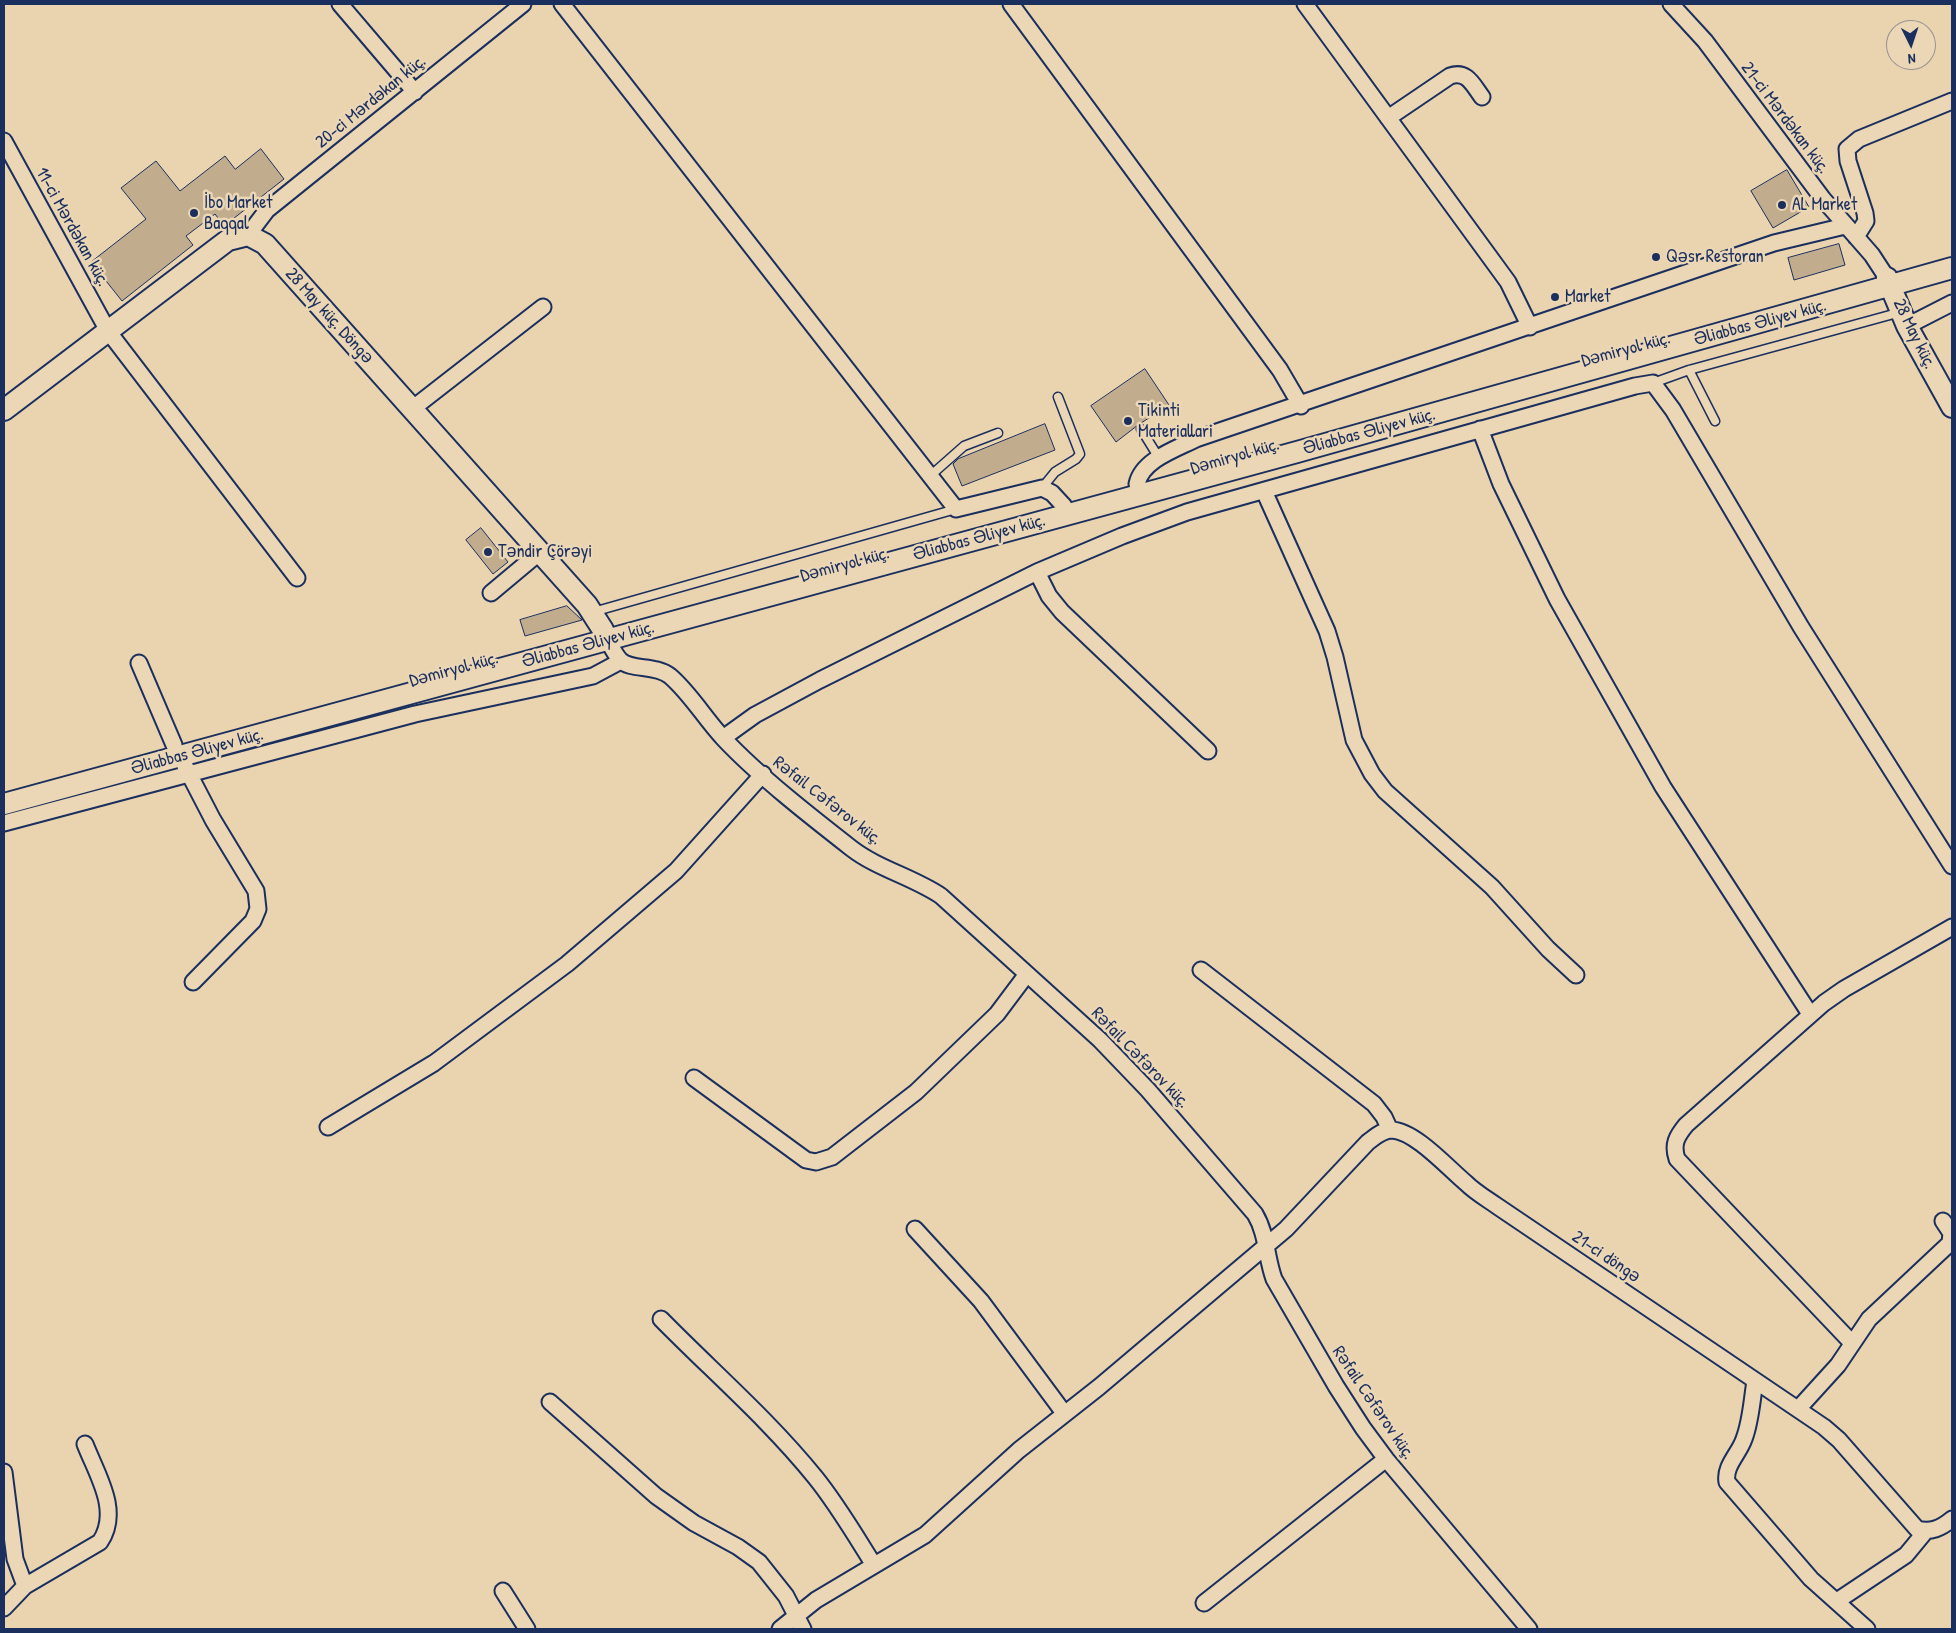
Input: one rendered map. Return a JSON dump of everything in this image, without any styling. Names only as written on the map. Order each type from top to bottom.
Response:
[{"type":"main road","points":[[4,410],[228,240],[248,235]]},
{"type":"main road","name":"28 May küç. Döngə","points":[[248,235],[265,244],[540,552],[593,612],[605,635]]},
{"type":"main road","points":[[1889,282],[1952,258]]},
{"type":"main road","name":"Əliabbas Əliyev küç.","points":[[605,635],[1889,282],[1952,268]]},
{"type":"main road","name":"28 May küç.","points":[[1889,282],[1904,319],[1952,408]]},
{"type":"main road","name":"Dəmiryol küç.","points":[[4,792],[177,751],[605,635],[1137,484],[1889,282]]},
{"type":"main road","name":"Əliabbas Əliyev küç.","points":[[4,804],[177,751]]},
{"type":"street","points":[[340,4],[415,92]]},
{"type":"street","name":"20-ci Mərdəkan küç.","points":[[248,235],[256,222],[268,210],[523,4]]},
{"type":"street","points":[[562,4],[956,509],[1042,488],[1052,493],[1064,506]]},
{"type":"street","points":[[1012,4],[1280,370],[1301,406]]},
{"type":"street","points":[[1305,4],[1508,282],[1530,327]]},
{"type":"street","name":"21-ci Mərdəkan küç.","points":[[1671,4],[1705,41],[1817,191],[1845,226],[1872,254],[1889,282]]},
{"type":"street","points":[[1388,118],[1450,76],[1458,73],[1466,75],[1482,97]]},
{"type":"street","points":[[1856,237],[1864,227],[1865,214],[1848,161],[1847,149],[1859,139],[1952,101]]},
{"type":"street","name":"11-ci Mərdəkan küç.","points":[[5,145],[108,331],[297,578]]},
{"type":"street","points":[[1137,484],[1147,467],[1159,458],[1196,439],[1301,406],[1774,243],[1845,226]]},
{"type":"street","points":[[1904,319],[1952,304]]},
{"type":"street","points":[[412,409],[543,307]]},
{"type":"street","points":[[723,738],[780,701],[1037,572],[1122,536],[1188,512],[1264,490],[1480,428],[1634,386],[1653,383],[1673,410],[1801,627],[1952,866]]},
{"type":"street","points":[[1480,428],[1501,484],[1557,600],[1663,787],[1810,1014]]},
{"type":"street","points":[[1264,490],[1327,632],[1336,657],[1354,740],[1372,774],[1386,791],[1492,887],[1548,950],[1576,975]]},
{"type":"street","points":[[491,593],[540,552]]},
{"type":"street","points":[[1037,572],[1049,596],[1062,612],[1208,751]]},
{"type":"street","points":[[4,823],[415,714],[593,676],[621,661],[605,635]]},
{"type":"street","name":"Rəfail Cəfərov küç.","points":[[621,661],[631,665],[653,668],[668,674],[723,738],[852,849],[875,863],[921,883],[941,896],[1100,1040],[1148,1090],[1255,1214],[1262,1226],[1270,1270],[1282,1294],[1336,1386],[1386,1459],[1529,1629]]},
{"type":"street","points":[[139,663],[177,751],[213,820],[256,890],[258,909],[253,922],[192,982]]},
{"type":"street","points":[[328,1128],[434,1063],[574,958],[676,871],[763,774]]},
{"type":"street","points":[[1852,1343],[1677,1159],[1673,1149],[1678,1135],[1686,1124],[1810,1014],[1844,989],[1952,926]]},
{"type":"street","points":[[780,1629],[799,1623],[816,1600],[925,1535],[1064,1413],[1099,1387],[1266,1246],[1304,1211],[1368,1142],[1380,1133],[1390,1130],[1384,1117],[1374,1104],[1201,970]]},
{"type":"street","points":[[694,1078],[806,1160],[824,1161],[863,1134],[916,1092],[997,1014],[1027,974]]},
{"type":"street","name":"21-ci döngə","points":[[1390,1130],[1402,1132],[1414,1138],[1468,1185],[1497,1206],[1798,1409],[1839,1440],[1909,1522],[1917,1529],[1925,1532]]},
{"type":"street","points":[[1798,1409],[1838,1365],[1869,1319],[1950,1243],[1951,1233],[1943,1221]]},
{"type":"street","points":[[915,1229],[981,1302],[1064,1413]]},
{"type":"street","points":[[661,1319],[784,1442],[815,1477],[842,1513],[874,1565]]},
{"type":"street","points":[[1755,1381],[1745,1437],[1728,1468],[1727,1482],[1811,1579],[1867,1629]]},
{"type":"street","points":[[550,1402],[656,1496],[694,1523],[738,1547],[759,1562],[774,1578],[799,1623]]},
{"type":"street","points":[[4,1608],[26,1586],[100,1542],[107,1531],[110,1516],[107,1499],[85,1444]]},
{"type":"street","points":[[1204,1603],[1386,1459]]},
{"type":"street","points":[[4,1472],[15,1559],[26,1586]]},
{"type":"street","points":[[1837,1602],[1906,1555],[1925,1532],[1936,1530],[1952,1519]]},
{"type":"street","points":[[503,1591],[527,1629]]},
{"type":"lane","points":[[1653,383],[1689,370],[1904,319]]},
{"type":"lane","points":[[1689,370],[1715,420]]},
{"type":"lane","points":[[1042,488],[1054,472],[1076,459],[1080,454],[1058,397]]},
{"type":"lane","points":[[1141,429],[1159,458]]},
{"type":"lane","points":[[930,476],[964,446],[998,433]]},
{"type":"lane","points":[[593,612],[956,509]]},
{"type":"building","points":[[261,149],[284,179],[224,226],[215,214],[186,236],[193,245],[122,301],[91,262],[146,219],[121,188],[156,161],[180,191],[225,156],[235,169]]},
{"type":"building","points":[[1787,170],[1809,207],[1773,228],[1751,191]]},
{"type":"building","points":[[1839,244],[1845,265],[1794,280],[1788,258]]},
{"type":"building","points":[[1145,369],[1169,405],[1116,442],[1091,406]]},
{"type":"building","points":[[1045,424],[1055,450],[962,486],[953,464],[958,459]]},
{"type":"building","points":[[481,528],[508,562],[493,574],[466,540]]},
{"type":"building","points":[[567,606],[582,620],[525,636],[520,620]]},
{"type":"place","name":"AL Market","points":[[1782,205]]},
{"type":"place","name":"İbo Market Baqqal","points":[[194,213]]},
{"type":"place","name":"Qəsr Restoran","points":[[1656,257]]},
{"type":"place","name":"Market","points":[[1555,297]]},
{"type":"place","name":"Tikinti Materiallari","points":[[1128,421]]},
{"type":"place","name":"Təndir Çörəyi","points":[[488,552]]}]
